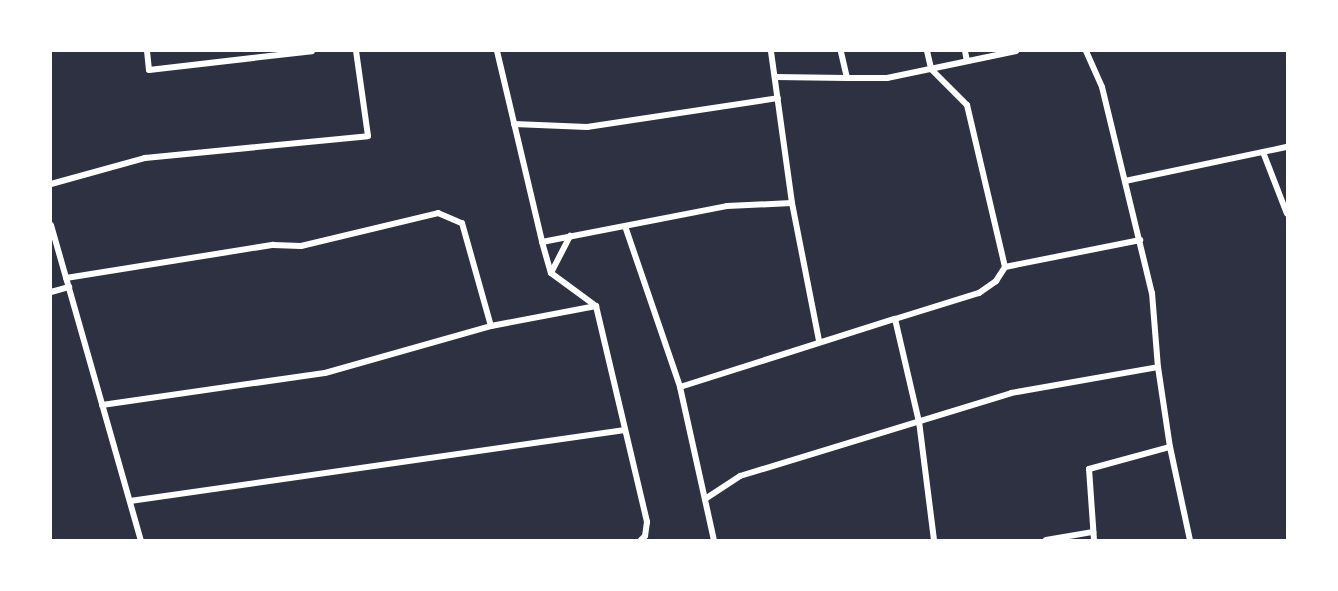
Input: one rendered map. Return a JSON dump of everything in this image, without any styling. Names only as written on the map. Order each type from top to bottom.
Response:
[{"type":"street","points":[[147,51],[149,70],[312,51]]},
{"type":"street","points":[[51,184],[145,158],[368,136],[356,51]]},
{"type":"street","points":[[497,51],[551,273],[596,306],[647,522],[645,536],[641,540]]},
{"type":"street","points":[[771,51],[792,203],[819,341]]},
{"type":"street","points":[[841,51],[847,78]]},
{"type":"street","points":[[680,387],[819,341],[979,293],[996,281],[1005,267],[967,105],[931,69],[927,51]]},
{"type":"street","points":[[965,51],[967,61]]},
{"type":"street","points":[[775,76],[886,78],[1016,51]]},
{"type":"street","points":[[1086,51],[1102,87],[1152,293],[1158,367],[1170,447],[1190,540]]},
{"type":"street","points":[[514,123],[586,127],[778,98]]},
{"type":"street","points":[[1125,181],[1287,147]]},
{"type":"street","points":[[1263,152],[1287,214]]},
{"type":"street","points":[[542,242],[727,206],[792,203]]},
{"type":"street","points":[[66,278],[273,245],[301,246],[438,213],[462,224],[491,326]]},
{"type":"street","points":[[51,225],[141,540]]},
{"type":"street","points":[[625,226],[680,387],[714,540]]},
{"type":"street","points":[[551,273],[570,236]]},
{"type":"street","points":[[1005,267],[1140,240]]},
{"type":"street","points":[[51,292],[69,287]]},
{"type":"street","points":[[102,405],[325,373],[491,326],[596,306]]},
{"type":"street","points":[[895,319],[919,422],[934,540]]},
{"type":"street","points":[[705,499],[740,476],[1011,393],[1158,367]]},
{"type":"street","points":[[129,501],[625,429]]},
{"type":"street","points":[[1094,540],[1089,469],[1170,447]]},
{"type":"street","points":[[1046,540],[1093,532]]}]
